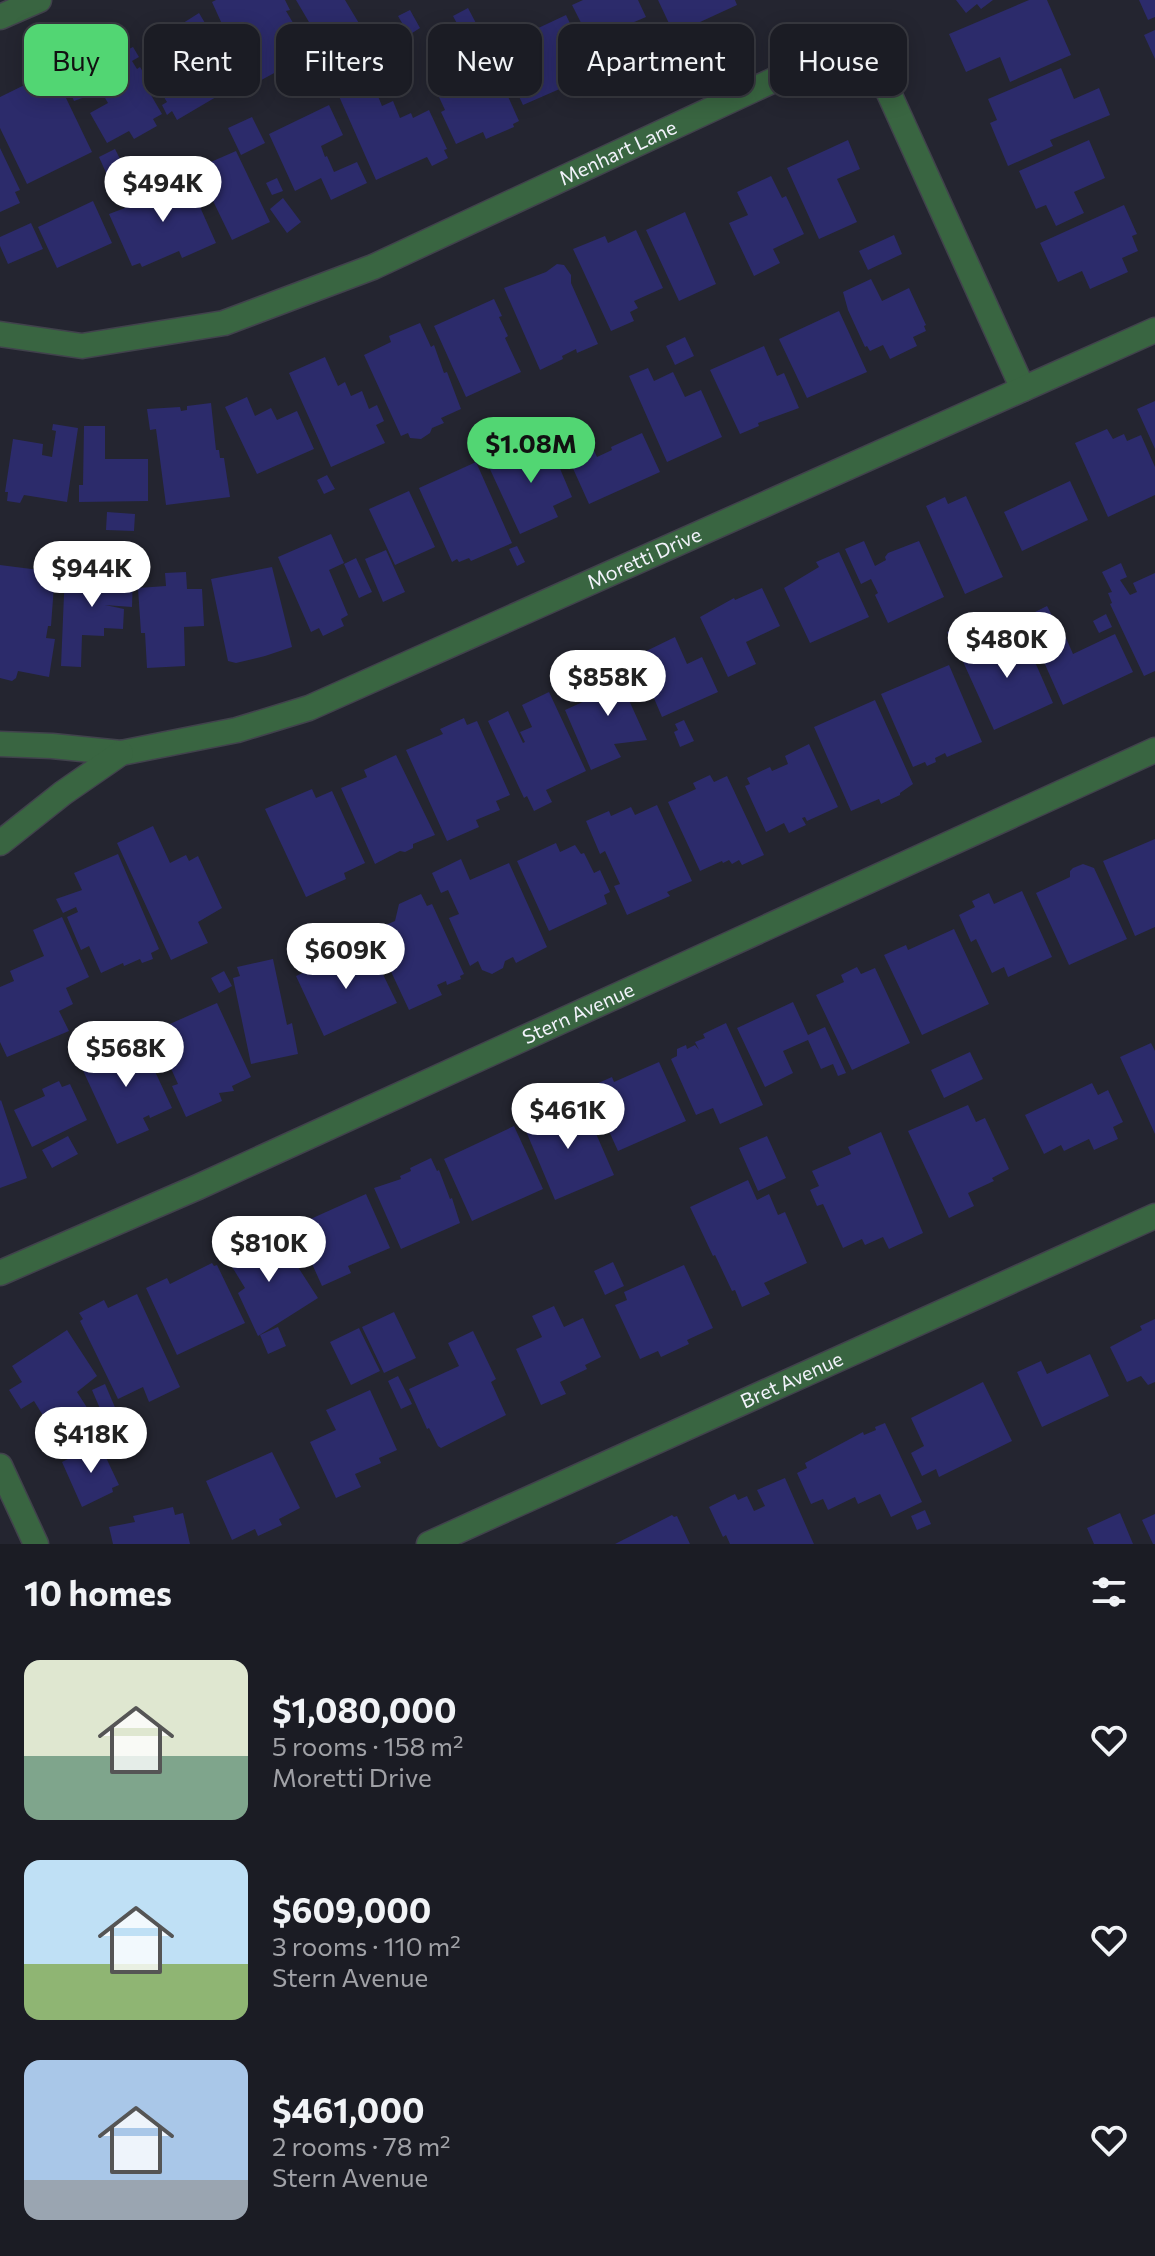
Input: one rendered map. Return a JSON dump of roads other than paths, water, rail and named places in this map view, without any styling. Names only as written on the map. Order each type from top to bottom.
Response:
[{"type":"street","points":[[0,17],[39,0]]},
{"type":"street","name":"Menhart Lane","points":[[0,334],[82,346],[224,323],[373,267],[864,38],[1023,389]]},
{"type":"street","name":"Moretti Drive","points":[[121,753],[237,730],[319,704],[1155,330]]},
{"type":"street","points":[[0,744],[121,753]]},
{"type":"street","name":"Stern Avenue","points":[[0,1273],[198,1187],[1155,750]]},
{"type":"street","points":[[0,843],[63,793],[121,753]]},
{"type":"street","name":"Bret Avenue","points":[[429,1544],[1155,1216]]},
{"type":"street","points":[[0,1466],[36,1544]]}]
